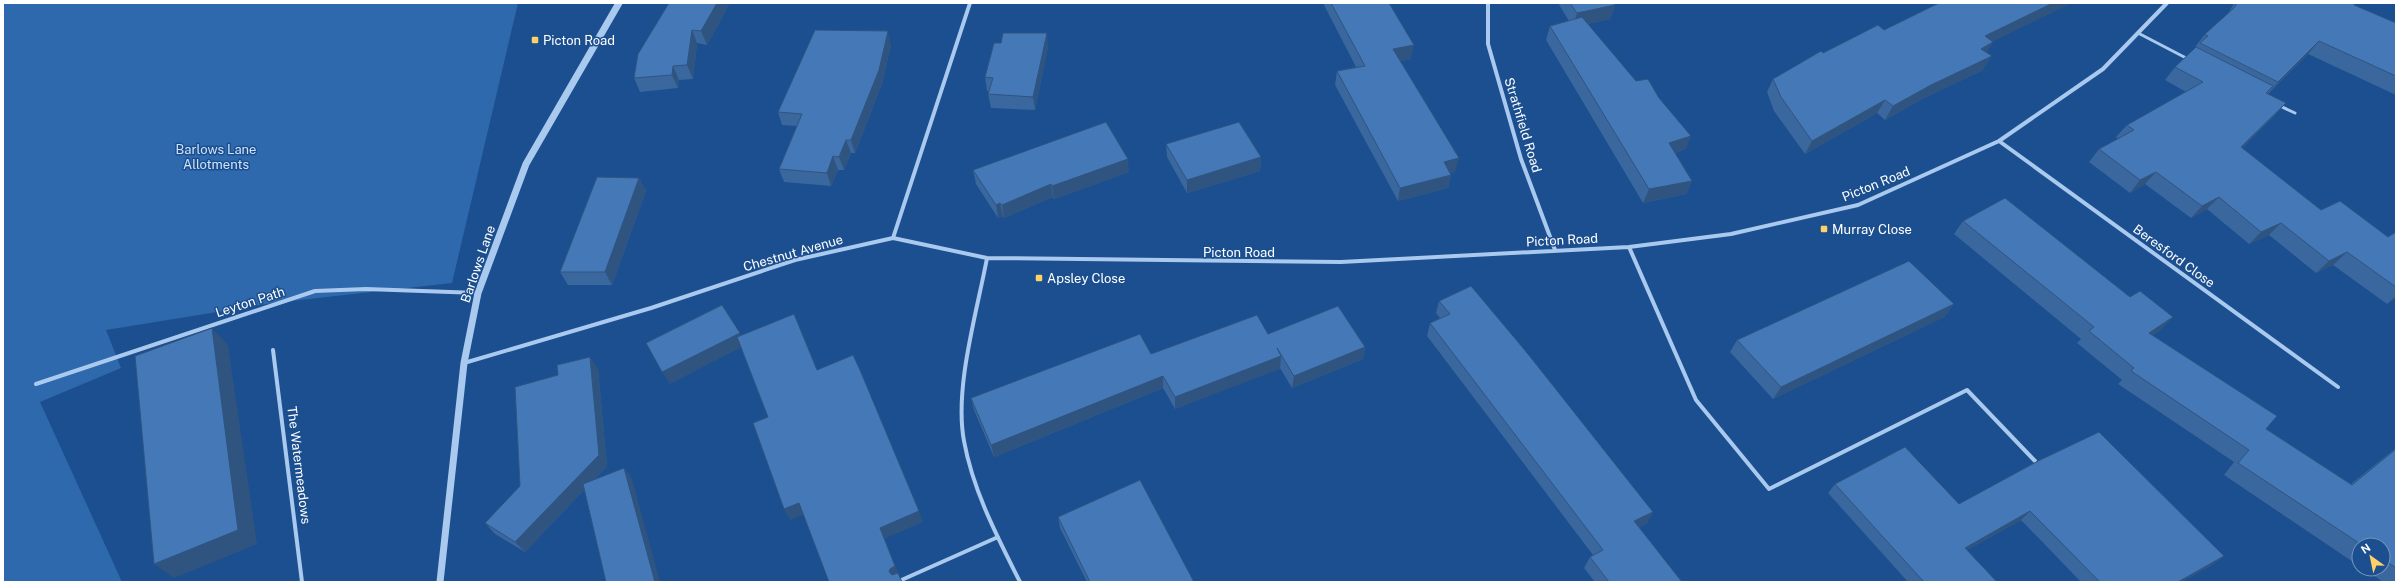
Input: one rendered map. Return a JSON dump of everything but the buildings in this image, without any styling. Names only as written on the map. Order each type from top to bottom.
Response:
[{"type":"street","name":"Barlows Lane","points":[[438,582],[464,363],[478,293],[526,164],[619,3]]},
{"type":"street","points":[[893,238],[970,3]]},
{"type":"street","name":"Strathfield Road","points":[[1488,3],[1488,44],[1521,159],[1555,250]]},
{"type":"street","name":"Picton Road","points":[[893,238],[987,258],[1341,262],[1629,247],[1731,234],[1858,205],[1999,141],[2102,68],[2167,3]]},
{"type":"street","name":"Beresford Close","points":[[1999,141],[2338,386]]},
{"type":"street","name":"Chestnut Avenue","points":[[464,363],[651,308],[795,260],[893,238]]},
{"type":"street","points":[[1629,247],[1696,400],[1769,490],[1966,390],[2035,461]]},
{"type":"street","points":[[987,258],[968,370],[962,424],[969,461],[998,537],[1020,582]]},
{"type":"street","name":"Leyton Path","points":[[36,384],[315,291],[366,289],[478,293]]},
{"type":"street","name":"The Watermeadows","points":[[273,350],[302,582]]},
{"type":"street","points":[[897,582],[998,537]]},
{"type":"lane","points":[[2138,33],[2192,61]]},
{"type":"lane","points":[[2274,103],[2295,113]]},
{"type":"green space","name":"Barlows Lane Allotments","points":[[3,3],[518,3],[452,283],[273,303],[106,330],[121,368],[40,402],[122,582],[3,582]]},
{"type":"place","name":"Picton Road","points":[[535,40]]},
{"type":"place","name":"Murray Close","points":[[1824,229]]},
{"type":"place","name":"Apsley Close","points":[[1039,278]]}]
